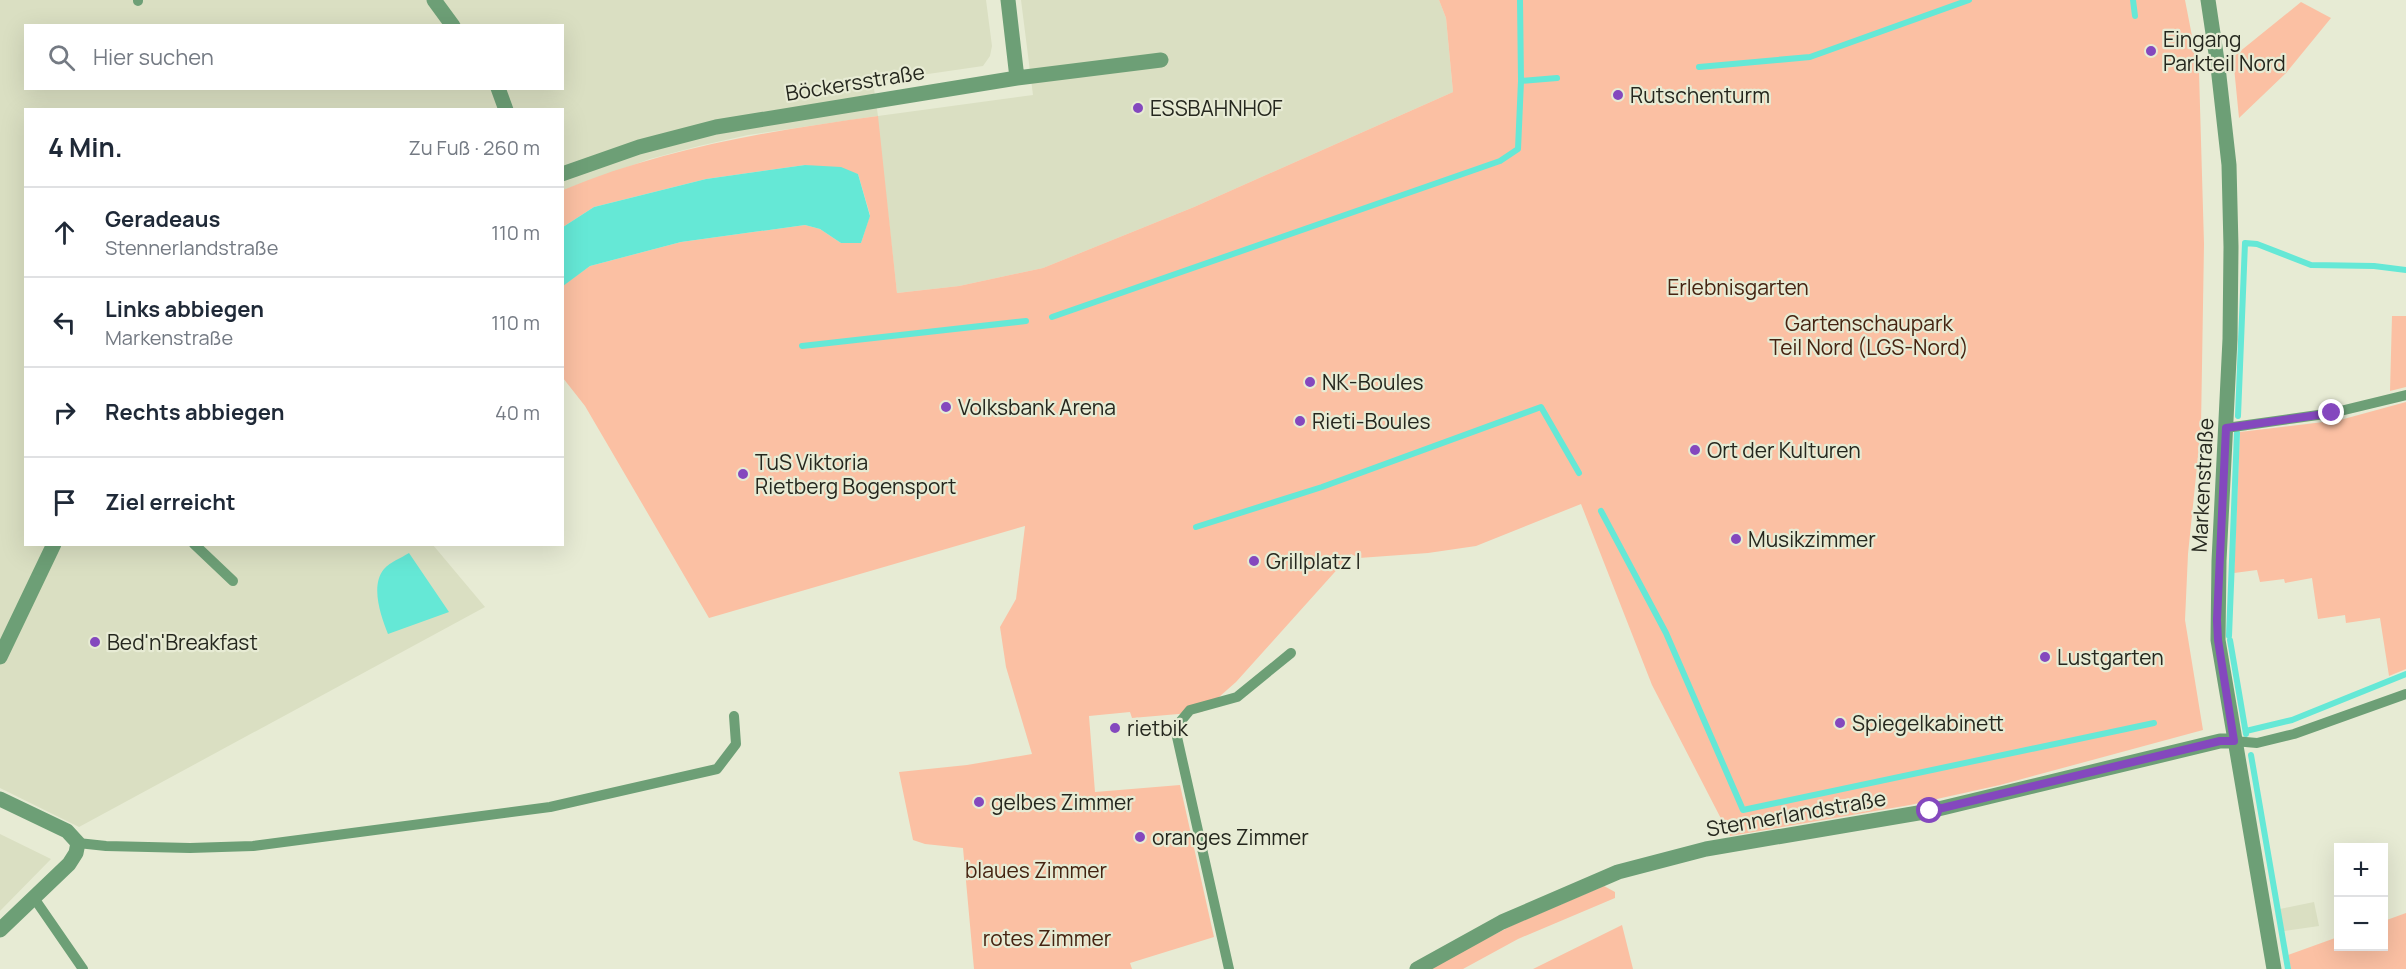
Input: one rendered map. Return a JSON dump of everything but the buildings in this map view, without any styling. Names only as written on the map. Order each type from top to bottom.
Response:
[{"type":"street","points":[[434,0],[452,24]]},
{"type":"street","points":[[1008,0],[1017,78]]},
{"type":"street","name":"Markenstraße","points":[[2208,0],[2229,165],[2231,247],[2218,640],[2274,969]]},
{"type":"street","name":"Böckersstraße","points":[[564,173],[639,147],[716,127],[1017,78],[1161,60]]},
{"type":"street","points":[[499,90],[505,108]]},
{"type":"street","points":[[0,657],[53,546]]},
{"type":"street","name":"Stennerlandstraße","points":[[1418,969],[1502,922],[1618,872],[1706,849],[1930,811],[2220,741],[2234,741]]},
{"type":"street","points":[[0,800],[67,831],[78,843],[76,853],[69,864],[0,930]]},
{"type":"lane","points":[[2226,428],[2332,413],[2406,395]]},
{"type":"lane","points":[[196,546],[233,581]]},
{"type":"lane","points":[[1229,969],[1175,728],[1190,710],[1237,697],[1292,653]]},
{"type":"lane","points":[[2234,741],[2257,743],[2294,734],[2406,694]]},
{"type":"lane","points":[[78,843],[190,848],[253,846],[550,807],[717,769],[736,744],[734,716]]},
{"type":"lane","points":[[34,897],[83,969]]},
{"type":"shaded area","points":[[0,0],[986,0],[992,46],[990,56],[983,66],[873,82],[878,116],[1033,95],[1021,0],[1439,0],[1446,18],[1453,92],[1194,207],[1043,268],[959,286],[897,293],[877,116],[748,135],[699,146],[650,159],[564,190],[564,108],[24,108],[24,546],[434,546],[485,607],[79,827],[0,788]]},
{"type":"shaded area","points":[[0,834],[51,859],[0,911]]},
{"type":"shaded area","points":[[2314,902],[2319,926],[2284,931],[2280,909]]},
{"type":"green space","name":"Gartenschaupark Teil Nord (LGS-Nord)","points":[[1439,0],[2185,0],[2199,72],[2204,244],[2201,427],[2188,554],[2185,620],[2203,730],[2000,785],[1910,805],[1730,836],[1652,685],[1581,504],[1476,546],[1428,553],[1359,558],[1351,554],[1236,682],[1202,712],[1132,718],[1130,712],[1089,716],[1095,792],[1180,785],[1214,937],[1130,963],[1132,969],[974,969],[963,848],[925,844],[913,840],[899,772],[967,765],[1032,754],[1006,667],[1000,627],[1016,599],[1025,526],[709,618],[585,406],[564,379],[564,285],[590,266],[681,242],[805,225],[820,229],[841,243],[861,243],[870,215],[858,174],[805,165],[706,179],[594,207],[564,226],[564,190],[601,175],[678,152],[757,135],[878,116],[897,293],[959,286],[1043,268],[1194,207],[1453,92],[1446,18]]},
{"type":"green space","points":[[2301,2],[2331,18],[2286,73],[2239,118],[2233,57]]},
{"type":"green space","points":[[2392,316],[2406,316],[2406,387],[2390,391]]},
{"type":"green space","points":[[2406,402],[2406,669],[2389,676],[2380,618],[2346,623],[2345,615],[2318,619],[2312,578],[2285,583],[2284,579],[2260,582],[2257,570],[2234,573],[2240,432],[2340,420]]},
{"type":"green space","points":[[1604,886],[1615,892],[1615,898],[1518,939],[1463,969],[1427,969],[1515,924]]},
{"type":"green space","points":[[2406,913],[2406,969],[2291,969],[2288,955],[2334,938],[2334,951],[2388,951],[2388,920]]},
{"type":"green space","points":[[1622,925],[1633,969],[1533,969]]},
{"type":"water","points":[[805,165],[841,167],[858,174],[870,216],[861,243],[841,243],[820,229],[805,225],[681,242],[590,266],[564,285],[564,226],[594,207],[706,179]]},
{"type":"water","points":[[409,553],[449,612],[388,634],[378,601],[380,576],[392,562]]},
{"type":"waterway","points":[[1520,0],[1521,81]]},
{"type":"waterway","points":[[1699,67],[1810,57],[1969,0]]},
{"type":"waterway","points":[[2133,0],[2135,16]]},
{"type":"waterway","points":[[1052,317],[1500,161],[1518,149],[1521,81],[1557,78]]},
{"type":"waterway","points":[[2238,416],[2245,243],[2257,244],[2311,265],[2374,266],[2406,270]]},
{"type":"waterway","points":[[802,346],[1026,321]]},
{"type":"waterway","points":[[1196,527],[1322,487],[1541,407],[1579,473]]},
{"type":"waterway","points":[[2229,636],[2237,433]]},
{"type":"waterway","points":[[1601,511],[1666,633],[1743,810],[2154,723]]},
{"type":"waterway","points":[[2230,640],[2246,734]]},
{"type":"waterway","points":[[2246,731],[2292,720],[2406,674]]},
{"type":"waterway","points":[[2251,755],[2288,969]]},
{"type":"place","name":"Eingang Parkteil Nord","points":[[2151,51]]},
{"type":"place","name":"Rutschenturm","points":[[1618,95]]},
{"type":"place","name":"ESSBAHNHOF","points":[[1138,108]]},
{"type":"place","name":"NK-Boules","points":[[1310,382]]},
{"type":"place","name":"Volksbank Arena","points":[[946,407]]},
{"type":"place","name":"Rieti-Boules","points":[[1300,421]]},
{"type":"place","name":"Ort der Kulturen","points":[[1695,450]]},
{"type":"place","name":"TuS Viktoria Rietberg Bogensport","points":[[743,474]]},
{"type":"place","name":"Musikzimmer","points":[[1736,539]]},
{"type":"place","name":"Grillplatz I","points":[[1254,561]]},
{"type":"place","name":"Bed'n'Breakfast","points":[[95,642]]},
{"type":"place","name":"Lustgarten","points":[[2045,657]]},
{"type":"place","name":"Spiegelkabinett","points":[[1840,723]]},
{"type":"place","name":"rietbik","points":[[1115,728]]},
{"type":"place","name":"gelbes Zimmer","points":[[979,802]]},
{"type":"place","name":"oranges Zimmer","points":[[1140,837]]},
{"type":"route","points":[[1930,811],[2220,741],[2234,741],[2217,620],[2226,428],[2332,413]]},
{"type":"park label","name":"Erlebnisgarten","points":[[1738,287]]},
{"type":"park label","name":"blaues Zimmer","points":[[1036,870]]},
{"type":"park label","name":"rotes Zimmer","points":[[1047,938]]}]
